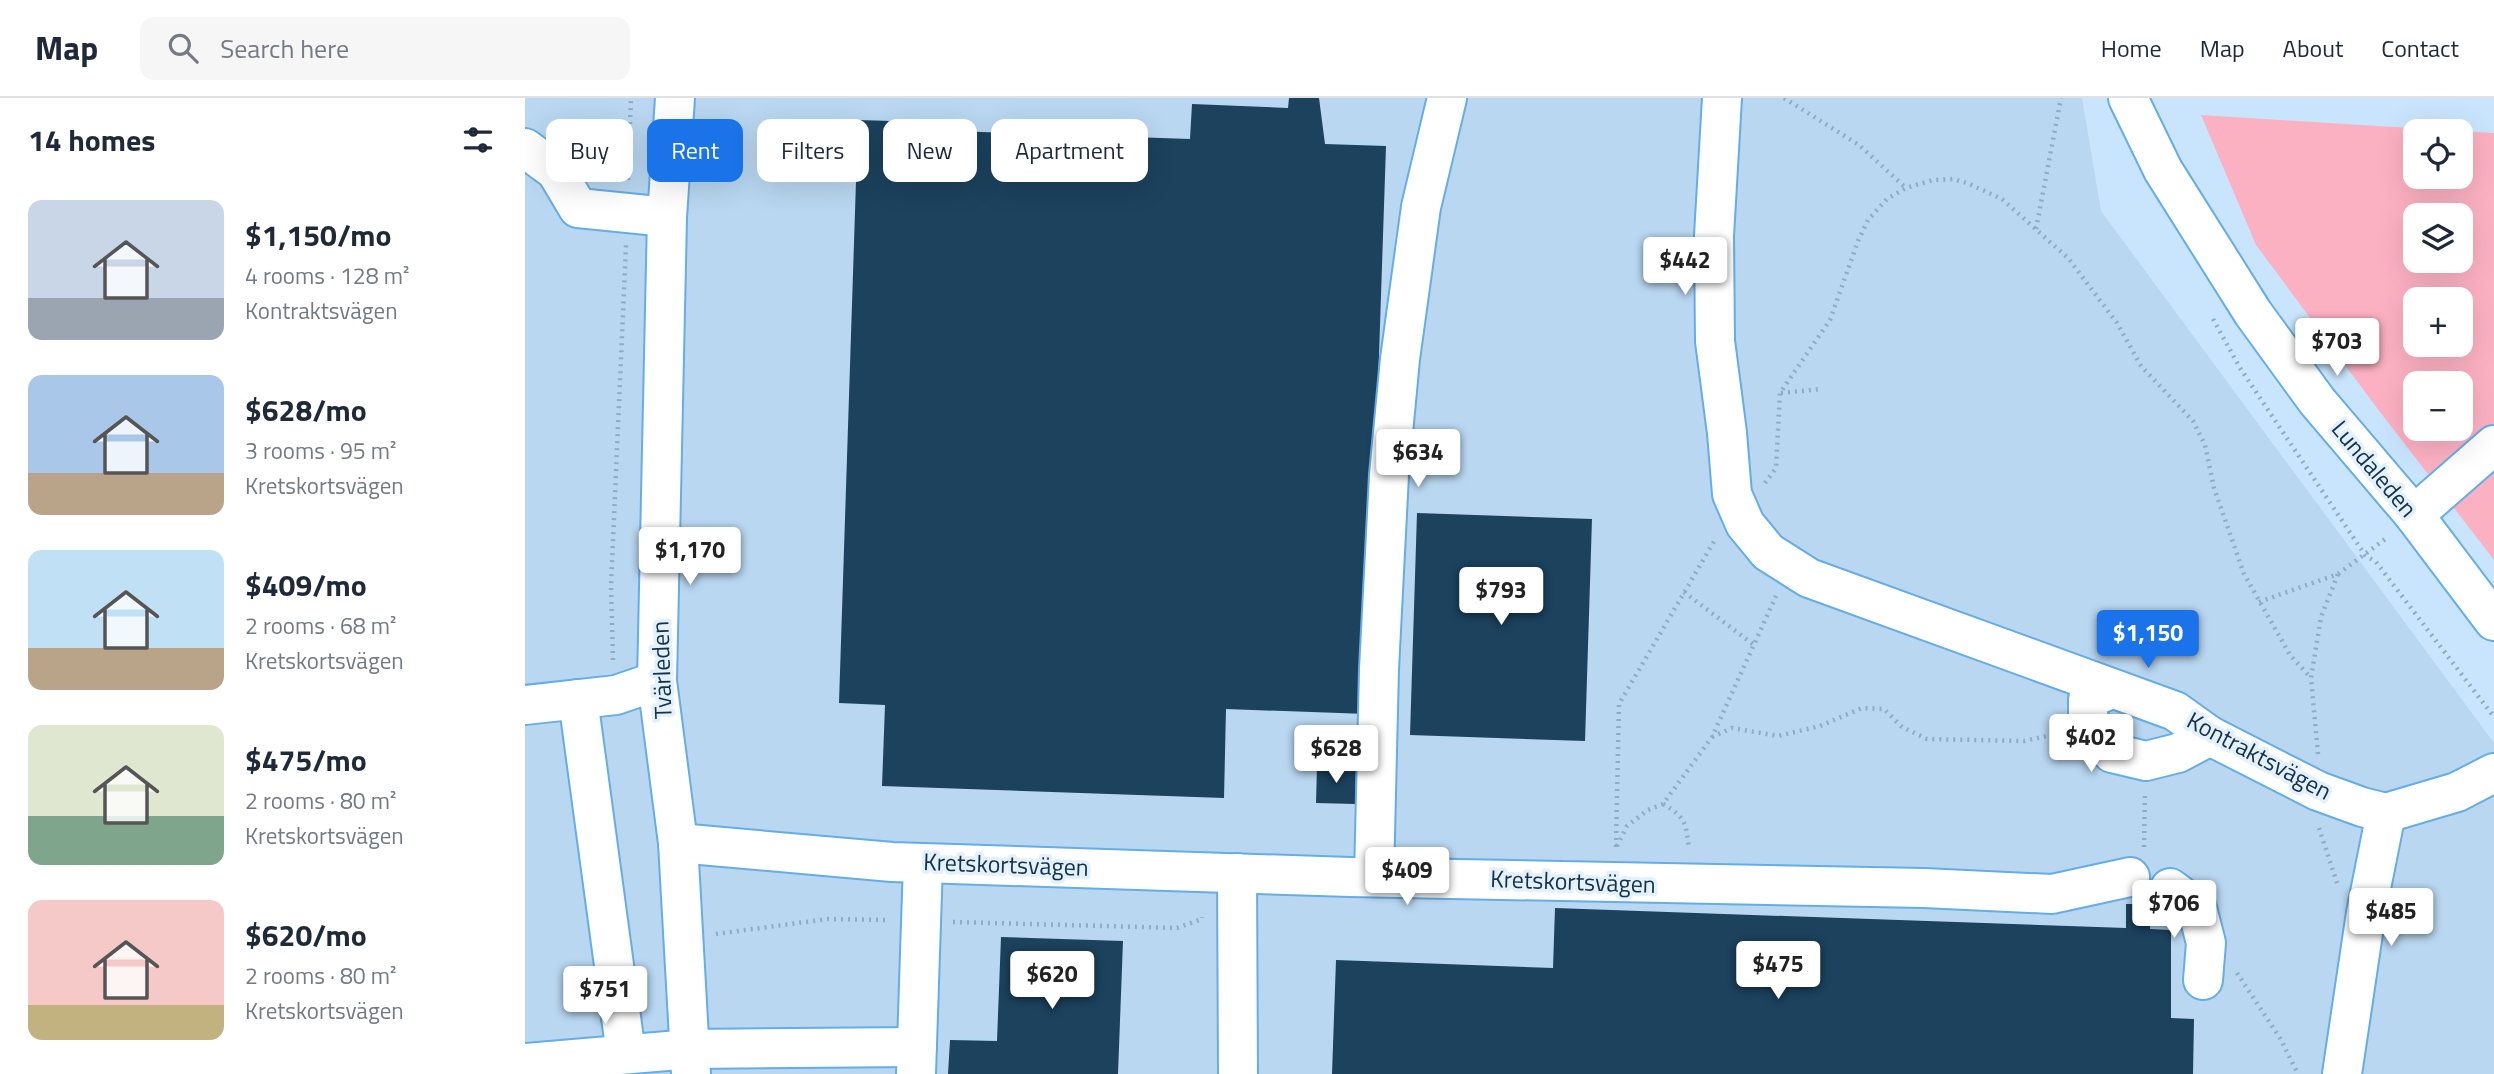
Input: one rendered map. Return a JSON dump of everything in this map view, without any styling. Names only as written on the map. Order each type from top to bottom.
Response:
[{"type":"street","name":"Tvärleden","points":[[675,98],[667,217],[657,681],[678,843],[691,1061]]},
{"type":"street","points":[[1374,877],[1379,668],[1390,462],[1400,359],[1421,207],[1447,98]]},
{"type":"street","points":[[1722,98],[1714,236],[1714,341],[1734,499]]},
{"type":"street","name":"Lundaleden","points":[[2128,98],[2163,170],[2253,313],[2316,401],[2414,516],[2494,621]]},
{"type":"street","points":[[525,148],[556,171],[578,208],[667,217]]},
{"type":"street","points":[[2414,516],[2494,445]]},
{"type":"street","name":"Kontraktsvägen","points":[[1734,499],[1745,524],[1768,552],[1809,578],[2175,711],[2210,736],[2318,791],[2385,813]]},
{"type":"street","points":[[525,705],[616,695],[657,681]]},
{"type":"street","points":[[2111,689],[2088,699],[2088,719],[2112,752],[2146,761],[2178,753],[2210,736]]},
{"type":"street","points":[[578,699],[626,1054]]},
{"type":"street","points":[[2342,1074],[2366,913],[2385,813],[2457,792],[2494,774]]},
{"type":"street","name":"Kretskortsvägen","points":[[678,843],[923,863],[1693,885],[1924,888],[2052,894],[2137,866]]},
{"type":"street","points":[[525,1063],[626,1054],[691,1061],[916,1061],[923,863]]},
{"type":"street","points":[[1237,873],[1238,1074]]},
{"type":"street","points":[[2170,888],[2197,908],[2204,962]]},
{"type":"path","points":[[612,641],[611,586],[631,98]]},
{"type":"path","points":[[1784,98],[1859,145],[1906,188]]},
{"type":"path","points":[[2036,229],[2061,98]]},
{"type":"path","points":[[1790,566],[1712,737],[1663,804],[1648,810],[1627,827],[1616,847],[1619,704],[1734,499],[1766,483],[1776,468],[1780,393],[1830,320],[1868,220],[1887,199],[1906,188],[1933,180],[1953,179],[2002,199],[2069,258],[2117,323],[2141,366],[2193,421],[2205,445],[2214,488],[2244,574],[2290,655],[2311,678]]},
{"type":"path","points":[[2233,355],[2365,555],[2376,562],[2494,717]]},
{"type":"path","points":[[1780,393],[1821,389]]},
{"type":"path","points":[[2259,602],[2338,574],[2414,516]]},
{"type":"path","points":[[2338,574],[2321,617],[2311,678],[2318,727],[2318,791],[2315,817],[2339,889]]},
{"type":"path","points":[[1684,592],[1754,645]]},
{"type":"path","points":[[1712,737],[1732,728],[1778,736],[1820,726],[1862,708],[1884,709],[1902,727],[1927,739],[2024,741],[2092,728]]},
{"type":"path","points":[[2137,866],[2146,761]]},
{"type":"path","points":[[1663,804],[1679,813],[1687,832],[1693,885]]},
{"type":"path","points":[[2204,962],[2233,967],[2280,1038],[2298,1074]]},
{"type":"shaded area","points":[[525,98],[2082,98],[2101,211],[2494,743],[2494,1074],[525,1074]]},
{"type":"shaded area","points":[[2201,115],[2403,128],[2403,189],[2473,189],[2473,132],[2494,133],[2494,560],[2377,408],[2256,245]]},
{"type":"building","points":[[1289,98],[1319,98],[1325,144],[1386,146],[1367,714],[1226,709],[1224,798],[882,786],[885,705],[839,703],[856,182],[869,182],[869,120],[883,121],[883,182],[977,182],[977,132],[991,132],[991,182],[1148,182],[1148,138],[1190,139],[1192,104],[1288,108]]},
{"type":"building","points":[[1417,513],[1592,519],[1585,741],[1410,735]]},
{"type":"building","points":[[1319,737],[1344,738],[1344,754],[1318,753]]},
{"type":"building","points":[[1317,766],[1356,767],[1355,804],[1316,803]]},
{"type":"building","points":[[2126,904],[2150,904],[2150,929],[2171,930],[2171,1018],[2194,1019],[2193,1074],[1332,1074],[1336,960],[1553,968],[1555,908],[2126,928]]},
{"type":"building","points":[[1001,937],[1123,941],[1118,1074],[948,1074],[950,1040],[997,1041]]}]
